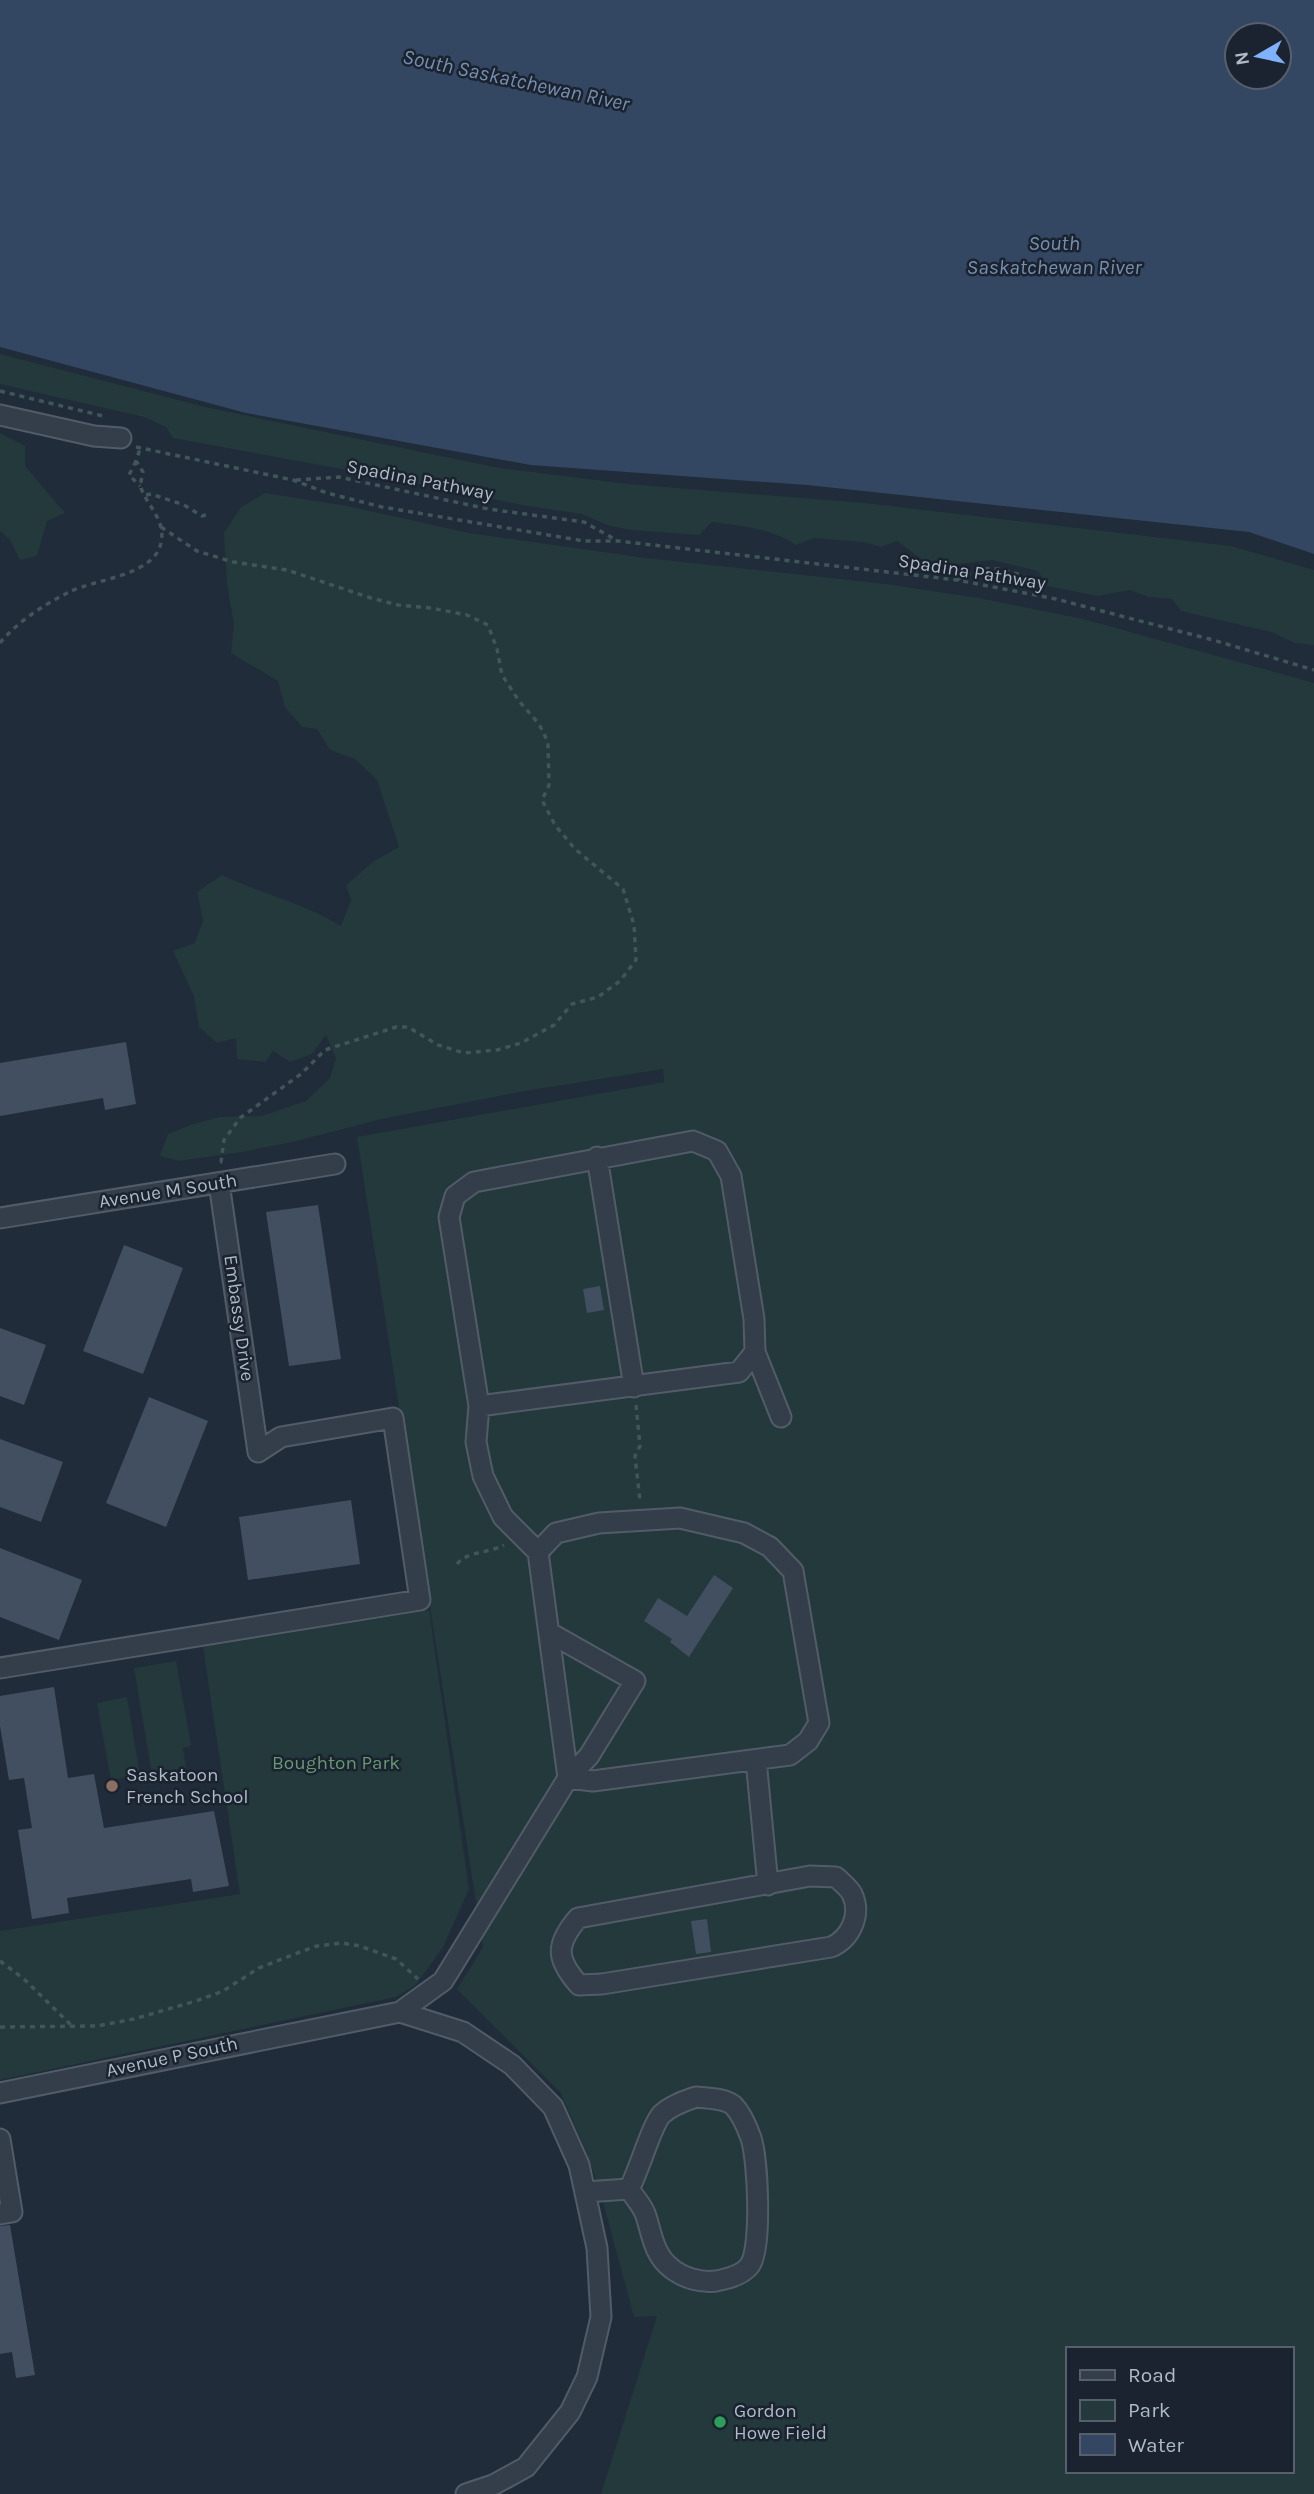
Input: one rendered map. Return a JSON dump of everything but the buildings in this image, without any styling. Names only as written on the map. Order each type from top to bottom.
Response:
[{"type":"street","points":[[0,415],[125,443]]},
{"type":"street","points":[[568,1778],[538,1552],[503,1517],[482,1476],[476,1442],[479,1406],[449,1217],[455,1196],[474,1182],[597,1157],[693,1141],[716,1151],[731,1176],[754,1319],[755,1353],[781,1417]]},
{"type":"street","points":[[597,1157],[634,1387]]},
{"type":"street","name":"Avenue M South","points":[[0,1218],[335,1164]]},
{"type":"street","name":"Embassy Drive","points":[[0,1668],[420,1600],[393,1418],[281,1437],[258,1452],[219,1183]]},
{"type":"street","points":[[479,1406],[739,1372],[755,1353]]},
{"type":"street","points":[[538,1552],[556,1533],[599,1523],[680,1518],[744,1533],[770,1547],[793,1571],[819,1723],[808,1741],[790,1755],[593,1781],[568,1778]]},
{"type":"street","points":[[400,2012],[443,1981],[568,1778],[589,1756],[635,1681],[550,1633]]},
{"type":"street","points":[[756,1760],[768,1885]]},
{"type":"street","points":[[810,1876],[836,1877],[852,1895],[855,1917],[843,1942],[831,1947],[602,1984],[579,1985],[565,1970],[560,1950],[567,1931],[578,1919],[768,1885],[810,1876]]},
{"type":"street","points":[[400,2012],[463,2032],[512,2065],[553,2107],[579,2165],[597,2248],[601,2317],[587,2377],[570,2412],[526,2467],[493,2485],[466,2494]]},
{"type":"street","name":"Avenue P South","points":[[0,2093],[400,2012]]},
{"type":"street","points":[[696,2098],[717,2099],[732,2104],[744,2121],[752,2140],[755,2168],[758,2232],[749,2267],[732,2278],[711,2282],[691,2279],[670,2268],[656,2251],[645,2213],[629,2189],[660,2116],[678,2103],[696,2098]]},
{"type":"street","points":[[0,2139],[12,2212],[0,2214]]},
{"type":"street","points":[[585,2192],[629,2189]]},
{"type":"path","name":"Spadina Pathway","points":[[125,443],[293,480],[327,493],[383,507],[584,541],[618,541],[957,580],[1037,595],[1213,640],[1314,670]]},
{"type":"path","points":[[0,643],[25,620],[72,590],[136,570],[154,557],[161,543],[161,527],[146,495],[129,474],[141,446]]},
{"type":"path","points":[[136,461],[143,472],[140,486]]},
{"type":"path","name":"Spadina Pathway","points":[[293,480],[339,477],[488,509],[584,522],[618,541]]},
{"type":"path","points":[[146,495],[151,494],[175,502],[202,516],[209,514]]},
{"type":"path","points":[[161,527],[197,551],[209,555],[233,562],[287,570],[398,606],[431,608],[467,615],[488,625],[497,649],[502,675],[519,701],[539,724],[548,742],[549,785],[542,800],[555,825],[575,849],[622,889],[634,925],[636,960],[620,981],[598,997],[572,1004],[554,1024],[543,1031],[521,1043],[497,1050],[464,1053],[438,1045],[408,1027],[396,1027],[325,1050],[301,1074],[240,1118],[224,1140],[221,1162],[209,1164]]},
{"type":"path","points":[[957,580],[970,571],[984,567],[1034,580],[1037,595]]},
{"type":"path","points":[[634,1387],[640,1446],[635,1455],[643,1520]]},
{"type":"path","points":[[457,1564],[464,1556],[497,1549],[520,1534]]},
{"type":"path","points":[[0,2027],[74,2028],[134,2020],[222,1991],[259,1968],[317,1946],[342,1942],[396,1959],[429,1991]]},
{"type":"path","points":[[0,1961],[24,1979],[74,2028]]},
{"type":"green space","points":[[0,354],[205,407],[499,468],[628,484],[865,503],[1231,546],[1314,570],[1314,645],[1295,643],[1271,632],[1181,611],[1172,599],[1148,597],[1130,590],[1098,596],[1048,586],[1038,571],[992,560],[949,565],[924,561],[897,541],[881,547],[863,542],[814,538],[796,545],[766,531],[712,522],[699,535],[631,530],[610,526],[582,514],[173,438],[166,427],[144,417],[0,384]]},
{"type":"green space","points":[[0,433],[25,446],[25,466],[65,513],[47,521],[37,556],[20,560],[10,540],[0,531]]},
{"type":"green space","points":[[265,493],[347,506],[469,533],[646,558],[886,584],[979,598],[1083,619],[1314,683],[1314,2494],[601,2494],[657,2316],[634,2317],[600,2191],[560,2092],[457,1989],[483,1947],[357,1137],[664,1082],[663,1069],[525,1091],[381,1119],[242,1152],[179,1161],[160,1156],[168,1134],[190,1125],[220,1117],[262,1116],[306,1101],[330,1078],[336,1058],[326,1035],[312,1054],[290,1062],[273,1051],[265,1062],[237,1059],[236,1038],[217,1043],[199,1027],[194,996],[173,951],[195,943],[203,921],[197,892],[222,875],[312,911],[341,926],[351,900],[346,885],[374,861],[399,847],[377,780],[355,759],[330,750],[317,729],[302,727],[285,707],[278,681],[231,653],[234,625],[227,584],[224,533],[241,507]]},
{"type":"green space","name":"Boughton Park","points":[[429,1610],[469,1889],[443,1947],[416,1985],[396,1997],[0,2080],[0,1931],[240,1894],[203,1647]]},
{"type":"green space","points":[[176,1661],[191,1746],[183,1748],[186,1768],[152,1774],[134,1668]]},
{"type":"green space","points":[[127,1697],[140,1775],[111,1780],[97,1703]]},
{"type":"water","name":"South Saskatchewan River","points":[[0,0],[1314,0],[1314,554],[1249,532],[807,485],[531,465],[246,413],[0,347]]},
{"type":"place","name":"Saskatoon French School","points":[[112,1786]]},
{"type":"place","name":"Gordon Howe Field","points":[[720,2422]]}]
